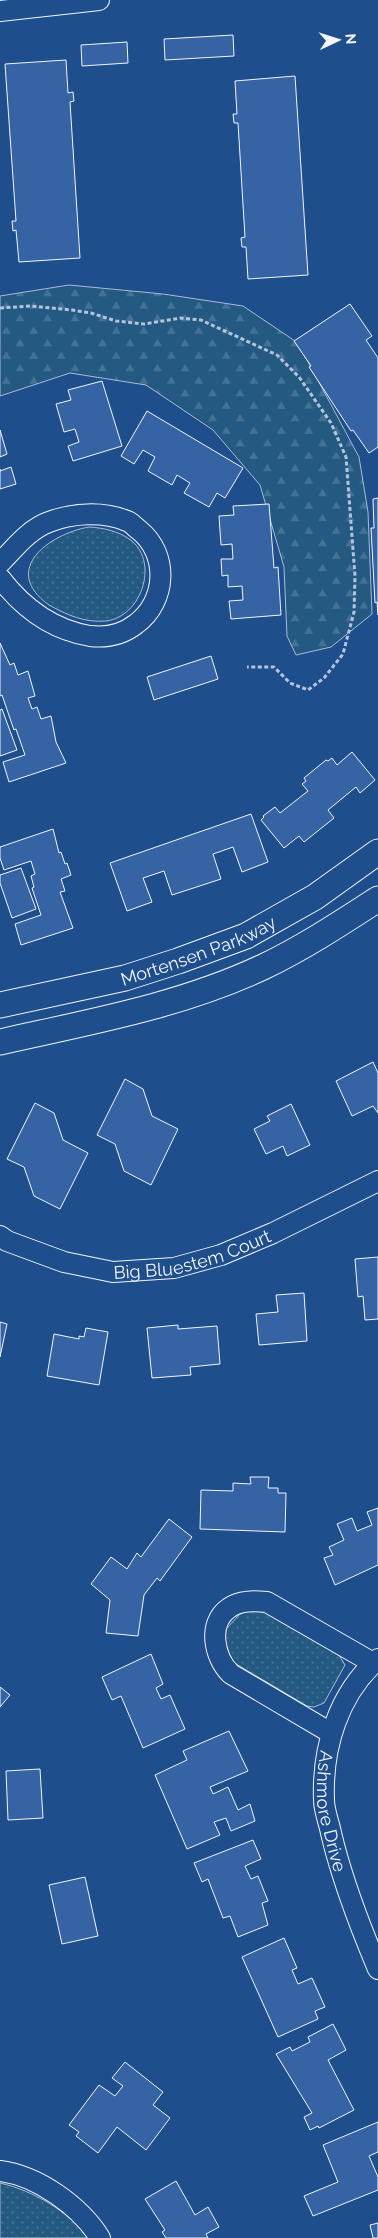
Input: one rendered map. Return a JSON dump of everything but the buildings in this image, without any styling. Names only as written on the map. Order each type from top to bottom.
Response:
[{"type":"street","points":[[0,11],[99,0]]},
{"type":"street","points":[[0,563],[23,539],[48,522],[78,514],[104,515],[128,521],[147,536],[157,553],[161,588],[145,618],[125,632],[102,637],[74,633],[49,623],[9,590],[0,578]]},
{"type":"street","name":"Mortensen Parkway","points":[[0,1006],[125,978],[246,936],[315,897],[378,852]]},
{"type":"street","name":"Mortensen Parkway","points":[[0,1042],[138,1010],[194,994],[263,967],[330,930],[378,899]]},
{"type":"street","name":"Big Bluestem Court","points":[[0,1236],[7,1241],[64,1262],[113,1272],[174,1268],[221,1255],[264,1237],[378,1181]]},
{"type":"street","points":[[331,1733],[230,1674],[219,1660],[216,1646],[219,1619],[228,1608],[241,1603],[253,1601],[267,1602],[376,1661]]},
{"type":"street","name":"Ashmore Drive","points":[[376,1661],[355,1684],[341,1708],[331,1733],[325,1762],[324,1801],[335,1851],[353,1911],[378,1969]]},
{"type":"street","points":[[0,2171],[11,2173],[35,2183],[58,2197],[77,2210],[100,2238]]},
{"type":"path","points":[[0,308],[31,306],[72,310],[92,313],[116,321],[144,324],[181,318],[202,320],[277,355],[299,377],[331,423],[346,457],[355,576],[354,612],[343,654],[324,678],[308,690],[290,683],[274,667],[247,667]]},
{"type":"green space","points":[[69,285],[163,294],[243,306],[298,343],[359,457],[368,512],[372,614],[331,647],[296,655],[287,636],[284,567],[260,485],[213,430],[146,385],[70,373],[0,396],[0,296]]},
{"type":"green space","points":[[89,527],[111,531],[132,541],[140,551],[144,563],[145,575],[137,600],[129,610],[118,617],[106,621],[76,618],[49,605],[35,592],[29,579],[30,567],[36,556],[46,546],[59,537]]},
{"type":"green space","points":[[251,1609],[262,1611],[285,1621],[339,1655],[345,1665],[324,1703],[314,1707],[307,1706],[232,1660],[226,1648],[226,1629],[240,1614]]},
{"type":"green space","points":[[0,2183],[25,2191],[49,2203],[71,2219],[89,2238],[0,2238]]}]
